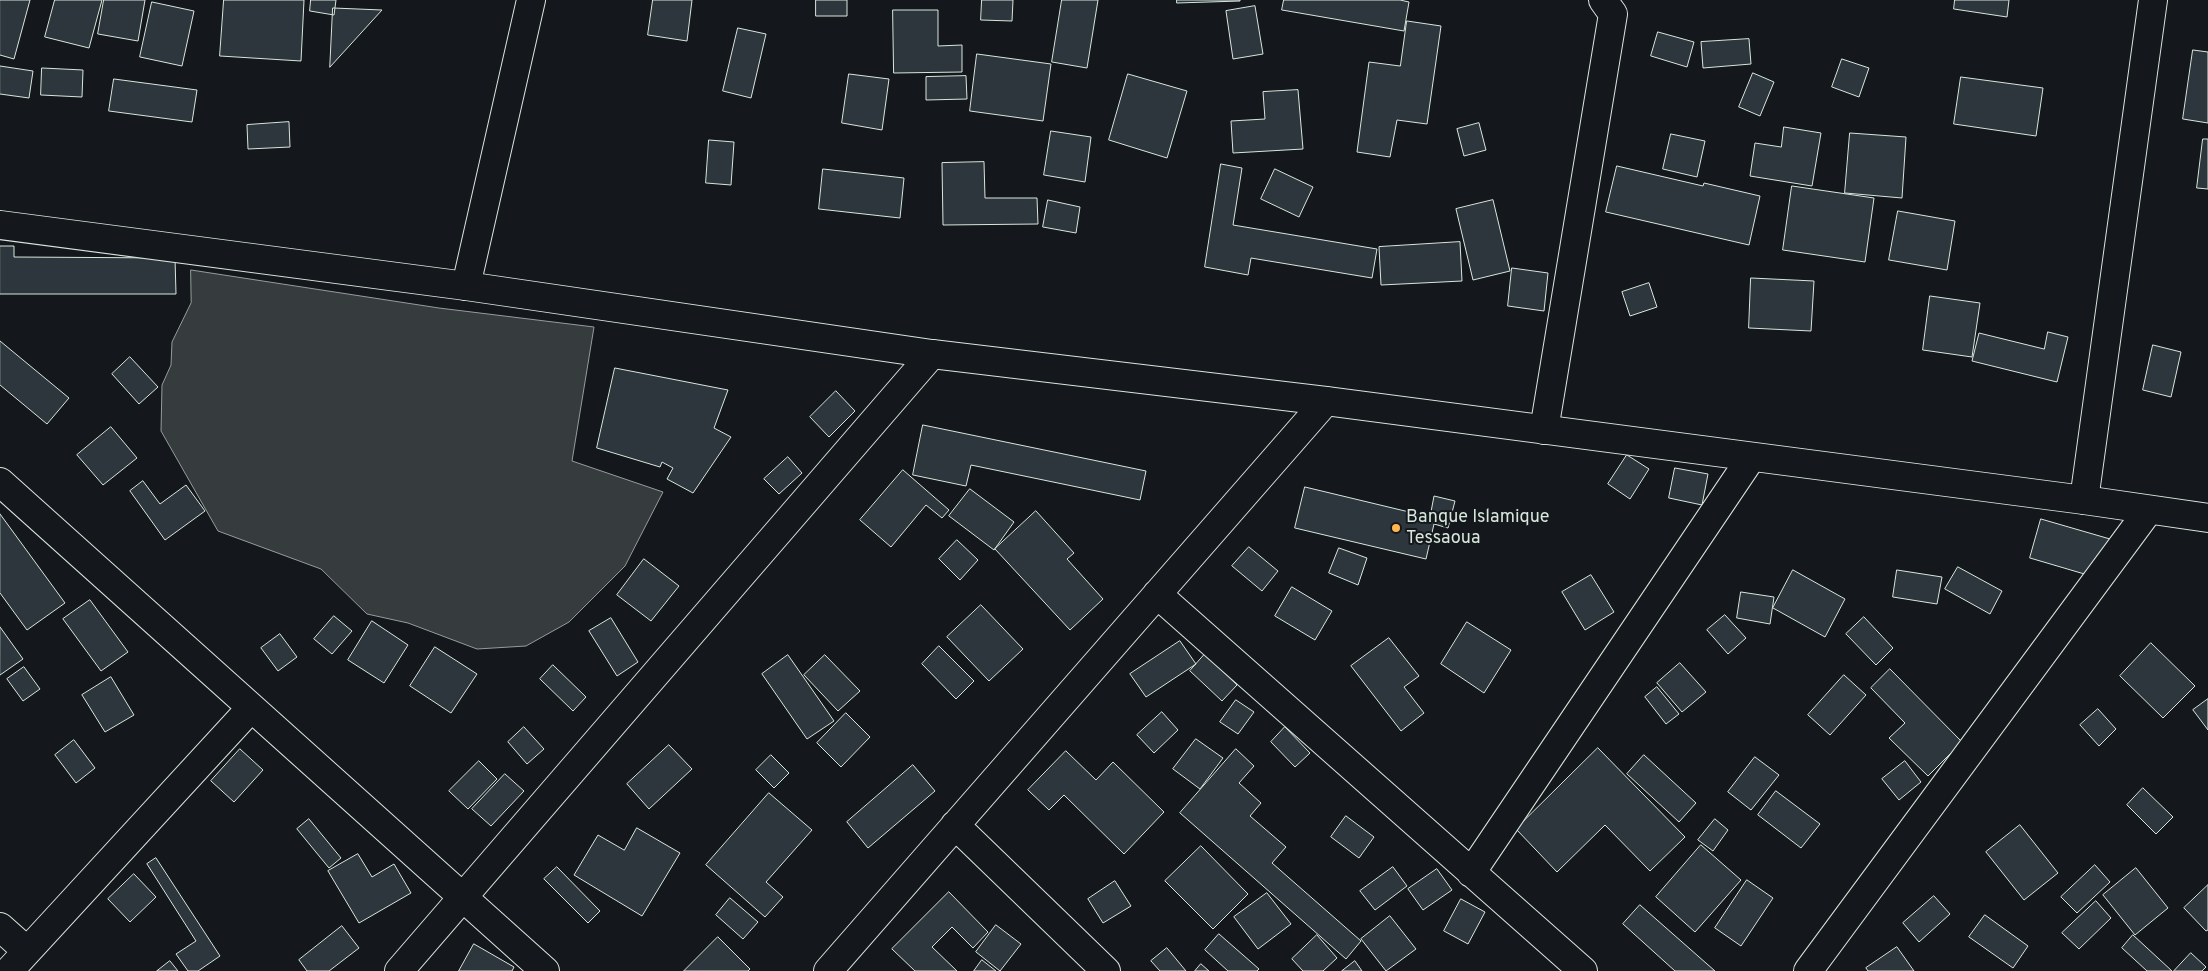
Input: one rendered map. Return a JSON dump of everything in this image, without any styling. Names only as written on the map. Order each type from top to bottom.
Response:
[{"type":"main road","points":[[466,286],[531,0]]},
{"type":"main road","points":[[1544,430],[1613,14],[1603,0]]},
{"type":"main road","points":[[2084,500],[2153,0]]},
{"type":"main road","points":[[0,225],[466,286],[932,354],[1544,430],[2084,500],[2208,518]]},
{"type":"main road","points":[[399,971],[932,354]]},
{"type":"main road","points":[[828,971],[1326,402]]},
{"type":"main road","points":[[1471,873],[1751,458]]},
{"type":"main road","points":[[0,482],[545,971]]},
{"type":"main road","points":[[1808,971],[2148,510]]},
{"type":"main road","points":[[1158,594],[1583,971]]},
{"type":"main road","points":[[9,971],[251,708]]},
{"type":"main road","points":[[955,825],[1106,971]]},
{"type":"main road","points":[[0,927],[28,950]]},
{"type":"shaded area","points":[[191,270],[439,308],[594,327],[572,461],[663,492],[625,566],[569,622],[526,646],[477,649],[408,623],[367,614],[321,569],[218,531],[161,431],[162,385],[171,365],[172,342],[191,303]]},
{"type":"building","points":[[0,0],[30,0],[14,59],[0,55]]},
{"type":"building","points":[[55,0],[102,0],[89,48],[45,37]]},
{"type":"building","points":[[104,0],[145,0],[138,41],[98,34]]},
{"type":"building","points":[[224,0],[304,0],[301,61],[220,56]]},
{"type":"building","points":[[311,0],[336,0],[334,15],[310,11]]},
{"type":"building","points":[[653,0],[692,0],[687,41],[648,35]]},
{"type":"building","points":[[816,0],[847,0],[847,16],[816,16]]},
{"type":"building","points":[[982,0],[1013,0],[1012,21],[981,20]]},
{"type":"building","points":[[1062,0],[1098,0],[1087,68],[1052,62]]},
{"type":"building","points":[[1177,0],[1240,0],[1240,1],[1177,3]]},
{"type":"building","points":[[1284,0],[1400,0],[1409,2],[1404,31],[1282,10]]},
{"type":"building","points":[[1955,0],[2009,0],[2007,17],[1954,9]]},
{"type":"building","points":[[152,2],[194,11],[182,66],[140,57]]},
{"type":"building","points":[[1255,6],[1263,54],[1233,59],[1226,11]]},
{"type":"building","points":[[333,8],[382,10],[330,67]]},
{"type":"building","points":[[893,10],[938,10],[938,46],[962,45],[962,72],[894,73]]},
{"type":"building","points":[[1407,21],[1441,26],[1427,124],[1397,120],[1390,157],[1357,152],[1369,62],[1400,66]]},
{"type":"building","points":[[738,28],[766,34],[751,98],[723,91]]},
{"type":"building","points":[[1658,32],[1694,42],[1687,67],[1651,56]]},
{"type":"building","points":[[1749,39],[1751,64],[1703,68],[1701,42]]},
{"type":"building","points":[[2193,50],[2208,52],[2208,123],[2183,119]]},
{"type":"building","points":[[977,54],[1051,64],[1043,121],[970,111]]},
{"type":"building","points":[[1842,59],[1869,68],[1859,97],[1832,87]]},
{"type":"building","points":[[0,66],[33,71],[29,98],[0,94]]},
{"type":"building","points":[[42,68],[83,70],[82,97],[41,95]]},
{"type":"building","points":[[1753,73],[1774,82],[1760,116],[1739,107]]},
{"type":"building","points":[[849,74],[889,79],[882,130],[842,123]]},
{"type":"building","points":[[1128,74],[1187,91],[1167,158],[1109,140]]},
{"type":"building","points":[[966,76],[967,99],[926,100],[926,77]]},
{"type":"building","points":[[1961,77],[2043,88],[2036,136],[1954,124]]},
{"type":"building","points":[[114,79],[197,90],[192,122],[109,111]]},
{"type":"building","points":[[1298,90],[1303,149],[1233,153],[1231,121],[1265,119],[1263,92]]},
{"type":"building","points":[[289,122],[290,147],[248,149],[247,125]]},
{"type":"building","points":[[1479,123],[1486,150],[1464,156],[1457,129]]},
{"type":"building","points":[[1784,127],[1821,133],[1812,186],[1750,176],[1755,143],[1781,147]]},
{"type":"building","points":[[1051,131],[1091,137],[1085,182],[1044,175]]},
{"type":"building","points":[[1850,133],[1906,137],[1902,198],[1845,193]]},
{"type":"building","points":[[1671,134],[1705,141],[1697,177],[1663,169]]},
{"type":"building","points":[[2203,139],[2208,139],[2208,189],[2197,188]]},
{"type":"building","points":[[709,140],[734,142],[731,185],[706,183]]},
{"type":"building","points":[[984,162],[985,198],[1037,198],[1038,224],[943,225],[942,163]]},
{"type":"building","points":[[1221,164],[1242,168],[1233,225],[1377,249],[1372,278],[1251,258],[1248,275],[1205,267]]},
{"type":"building","points":[[1617,166],[1703,186],[1704,183],[1760,196],[1749,245],[1606,212]]},
{"type":"building","points":[[823,169],[904,178],[900,218],[819,209]]},
{"type":"building","points":[[1275,169],[1313,187],[1299,217],[1261,199]]},
{"type":"building","points":[[1792,186],[1874,198],[1865,262],[1783,250]]},
{"type":"building","points":[[1048,200],[1080,207],[1076,233],[1043,227]]},
{"type":"building","points":[[1493,200],[1510,271],[1473,280],[1456,209]]},
{"type":"building","points":[[1898,211],[1955,221],[1947,270],[1889,260]]},
{"type":"building","points":[[1460,242],[1462,281],[1381,285],[1379,247]]},
{"type":"building","points":[[0,246],[14,246],[14,257],[175,258],[176,294],[0,294]]},
{"type":"building","points":[[1512,268],[1548,273],[1544,311],[1508,306]]},
{"type":"building","points":[[1751,278],[1814,281],[1811,331],[1749,328]]},
{"type":"building","points":[[1649,283],[1657,307],[1630,316],[1622,292]]},
{"type":"building","points":[[1930,296],[1980,303],[1972,357],[1923,350]]},
{"type":"building","points":[[2048,332],[2068,337],[2057,382],[1972,361],[1979,333],[2044,349]]},
{"type":"building","points":[[0,341],[69,398],[47,424],[0,385]]},
{"type":"building","points":[[2153,345],[2181,352],[2171,397],[2143,390]]},
{"type":"building","points":[[130,357],[158,387],[139,404],[112,374]]},
{"type":"building","points":[[615,368],[728,390],[714,428],[731,437],[693,493],[667,479],[673,468],[662,462],[660,467],[597,448]]},
{"type":"building","points":[[836,391],[855,411],[829,437],[810,417]]},
{"type":"building","points":[[923,425],[1146,471],[1140,500],[971,465],[966,486],[913,475]]},
{"type":"building","points":[[111,427],[137,458],[103,485],[77,455]]},
{"type":"building","points":[[1627,455],[1649,469],[1630,499],[1608,484]]},
{"type":"building","points":[[788,457],[802,473],[779,494],[764,479]]},
{"type":"building","points":[[1675,468],[1708,474],[1702,505],[1669,498]]},
{"type":"building","points":[[903,470],[949,510],[942,518],[926,505],[891,547],[860,520]]},
{"type":"building","points":[[143,481],[160,504],[186,485],[205,511],[165,540],[130,491]]},
{"type":"building","points":[[1305,487],[1430,517],[1434,496],[1455,501],[1448,528],[1434,524],[1426,559],[1295,528]]},
{"type":"building","points":[[970,489],[1014,522],[994,550],[949,516]]},
{"type":"building","points":[[1036,511],[1074,553],[1067,559],[1103,599],[1070,630],[995,549]]},
{"type":"building","points":[[0,514],[65,603],[27,630],[0,593]]},
{"type":"building","points":[[2041,519],[2110,539],[2098,578],[2030,558]]},
{"type":"building","points":[[957,540],[978,560],[960,580],[939,559]]},
{"type":"building","points":[[1249,547],[1278,571],[1262,591],[1232,566]]},
{"type":"building","points":[[1339,548],[1367,558],[1358,585],[1329,573]]},
{"type":"building","points":[[644,559],[679,586],[651,621],[617,595]]},
{"type":"building","points":[[1958,567],[2002,591],[1990,614],[1945,589]]},
{"type":"building","points":[[1793,570],[1845,599],[1825,637],[1773,608]]},
{"type":"building","points":[[1897,570],[1942,577],[1937,604],[1893,597]]},
{"type":"building","points":[[1591,575],[1614,612],[1585,630],[1562,592]]},
{"type":"building","points":[[1292,587],[1332,611],[1315,640],[1275,616]]},
{"type":"building","points":[[1741,592],[1774,597],[1770,624],[1737,618]]},
{"type":"building","points":[[90,600],[128,652],[101,671],[63,619]]},
{"type":"building","points":[[981,605],[1023,649],[989,681],[947,637]]},
{"type":"building","points":[[1725,615],[1746,638],[1728,654],[1707,630]]},
{"type":"building","points":[[334,616],[352,631],[332,654],[314,639]]},
{"type":"building","points":[[1864,617],[1893,648],[1876,665],[1846,634]]},
{"type":"building","points":[[611,618],[638,662],[617,676],[589,631]]},
{"type":"building","points":[[372,621],[408,645],[384,683],[348,660]]},
{"type":"building","points":[[1467,622],[1511,650],[1484,693],[1441,664]]},
{"type":"building","points":[[0,627],[23,659],[0,675]]},
{"type":"building","points":[[280,634],[297,657],[278,671],[261,648]]},
{"type":"building","points":[[1389,638],[1419,676],[1404,687],[1424,713],[1401,731],[1351,666]]},
{"type":"building","points":[[1180,641],[1196,664],[1146,697],[1130,674]]},
{"type":"building","points":[[2151,643],[2195,686],[2163,718],[2120,676]]},
{"type":"building","points":[[939,646],[974,681],[956,699],[922,664]]},
{"type":"building","points":[[435,647],[477,674],[451,713],[410,686]]},
{"type":"building","points":[[1205,654],[1237,685],[1222,701],[1190,671]]},
{"type":"building","points":[[788,655],[834,721],[807,739],[762,674]]},
{"type":"building","points":[[825,655],[860,691],[838,711],[804,675]]},
{"type":"building","points":[[1680,663],[1706,692],[1682,712],[1657,683]]},
{"type":"building","points":[[553,665],[586,697],[573,711],[540,679]]},
{"type":"building","points":[[24,667],[40,689],[23,701],[7,679]]},
{"type":"building","points":[[1890,669],[1962,742],[1928,776],[1889,738],[1905,723],[1871,688]]},
{"type":"building","points":[[1844,675],[1866,695],[1830,735],[1808,715]]},
{"type":"building","points":[[111,677],[134,715],[105,732],[82,695]]},
{"type":"building","points":[[1657,687],[1679,714],[1666,724],[1645,697]]},
{"type":"building","points":[[2208,699],[2208,730],[2193,710]]},
{"type":"building","points":[[1236,700],[1254,712],[1238,734],[1220,722]]},
{"type":"building","points":[[2098,709],[2116,729],[2099,746],[2080,725]]},
{"type":"building","points":[[1162,712],[1178,730],[1154,753],[1137,735]]},
{"type":"building","points":[[846,713],[870,737],[841,767],[817,743]]},
{"type":"building","points":[[524,727],[544,749],[527,764],[508,742]]},
{"type":"building","points":[[1285,727],[1310,753],[1295,767],[1271,742]]},
{"type":"building","points":[[1196,739],[1223,758],[1200,789],[1173,769]]},
{"type":"building","points":[[74,740],[95,768],[76,783],[55,755]]},
{"type":"building","points":[[669,745],[692,769],[649,809],[627,784]]},
{"type":"building","points":[[1598,748],[1685,837],[1650,871],[1605,825],[1557,872],[1516,829]]},
{"type":"building","points":[[240,749],[263,770],[234,802],[211,781]]},
{"type":"building","points":[[1236,749],[1254,766],[1239,783],[1261,803],[1250,816],[1286,847],[1272,863],[1361,941],[1346,959],[1180,813]]},
{"type":"building","points":[[1066,751],[1096,780],[1113,762],[1164,812],[1124,854],[1064,795],[1049,810],[1028,790]]},
{"type":"building","points":[[771,755],[789,773],[774,788],[756,770]]},
{"type":"building","points":[[1644,755],[1696,803],[1679,822],[1627,774]]},
{"type":"building","points":[[1755,757],[1779,775],[1751,810],[1728,792]]},
{"type":"building","points":[[479,761],[497,779],[468,809],[449,791]]},
{"type":"building","points":[[1905,761],[1921,782],[1899,800],[1882,779]]},
{"type":"building","points":[[913,765],[935,791],[868,848],[847,822]]},
{"type":"building","points":[[505,774],[524,791],[491,826],[472,809]]},
{"type":"building","points":[[2143,788],[2173,817],[2156,834],[2127,805]]},
{"type":"building","points":[[1776,791],[1820,824],[1801,848],[1758,815]]},
{"type":"building","points":[[769,793],[812,830],[766,882],[783,897],[765,917],[706,865]]},
{"type":"building","points":[[1346,816],[1374,837],[1359,858],[1331,837]]},
{"type":"building","points":[[309,819],[341,858],[329,868],[297,829]]},
{"type":"building","points":[[1715,819],[1728,830],[1713,851],[1698,840]]},
{"type":"building","points":[[2020,825],[2058,873],[2024,900],[1986,852]]},
{"type":"building","points":[[637,828],[680,853],[642,916],[574,875],[598,835],[624,850]]},
{"type":"building","points":[[1701,845],[1741,880],[1695,932],[1656,897]]},
{"type":"building","points":[[1201,846],[1248,894],[1213,929],[1165,881]]},
{"type":"building","points":[[358,854],[372,877],[394,864],[411,893],[359,923],[328,871]]},
{"type":"building","points":[[156,858],[220,956],[198,971],[188,971],[176,954],[196,941],[147,864]]},
{"type":"building","points":[[2095,865],[2110,882],[2077,913],[2061,897]]},
{"type":"building","points":[[557,867],[600,911],[588,923],[544,879]]},
{"type":"building","points":[[1393,867],[1407,886],[1375,910],[1360,891]]},
{"type":"building","points":[[2136,868],[2168,908],[2135,935],[2103,895]]},
{"type":"building","points":[[1437,869],[1452,890],[1423,910],[1408,889]]},
{"type":"building","points":[[134,874],[156,897],[130,922],[108,899]]},
{"type":"building","points":[[1747,880],[1773,898],[1741,946],[1715,928]]},
{"type":"building","points":[[1115,881],[1131,906],[1103,923],[1088,899]]},
{"type":"building","points":[[2208,885],[2208,930],[2206,931],[2184,908]]},
{"type":"building","points":[[949,892],[988,932],[973,948],[952,927],[932,947],[957,971],[915,971],[892,949]]},
{"type":"building","points":[[1267,893],[1291,924],[1258,949],[1234,917]]},
{"type":"building","points":[[1934,896],[1950,914],[1919,942],[1903,923]]},
{"type":"building","points":[[730,898],[758,922],[743,939],[716,915]]},
{"type":"building","points":[[1461,899],[1485,912],[1468,944],[1444,931]]},
{"type":"building","points":[[2096,901],[2111,918],[2079,949],[2062,933]]},
{"type":"building","points":[[1640,905],[1715,971],[1675,971],[1623,924]]},
{"type":"building","points":[[1985,915],[2028,946],[2013,968],[1969,937]]},
{"type":"building","points":[[1390,916],[1416,949],[1386,971],[1361,939]]},
{"type":"building","points":[[996,925],[1021,944],[1000,971],[976,952]]},
{"type":"building","points":[[342,926],[359,948],[329,971],[307,971],[299,960]]},
{"type":"building","points":[[1219,934],[1259,969],[1257,971],[1228,971],[1205,950]]},
{"type":"building","points":[[1317,935],[1337,958],[1323,971],[1303,971],[1292,959]]},
{"type":"building","points":[[2133,935],[2172,971],[2147,971],[2122,948]]},
{"type":"building","points":[[718,937],[750,969],[748,971],[684,971]]},
{"type":"building","points":[[474,944],[514,967],[512,971],[459,971]]},
{"type":"building","points":[[1897,947],[1914,971],[1868,971],[1866,968]]},
{"type":"building","points":[[1167,948],[1186,971],[1160,971],[1151,961]]},
{"type":"building","points":[[2191,953],[2206,967],[2202,971],[2174,971]]},
{"type":"building","points":[[982,960],[996,971],[974,971]]},
{"type":"building","points":[[170,961],[178,971],[157,971]]},
{"type":"building","points":[[1355,961],[1362,971],[1342,971]]},
{"type":"building","points":[[1201,964],[1209,971],[1195,971]]},
{"type":"place","name":"Banque Islamique Tessaoua","points":[[1396,528]]}]
